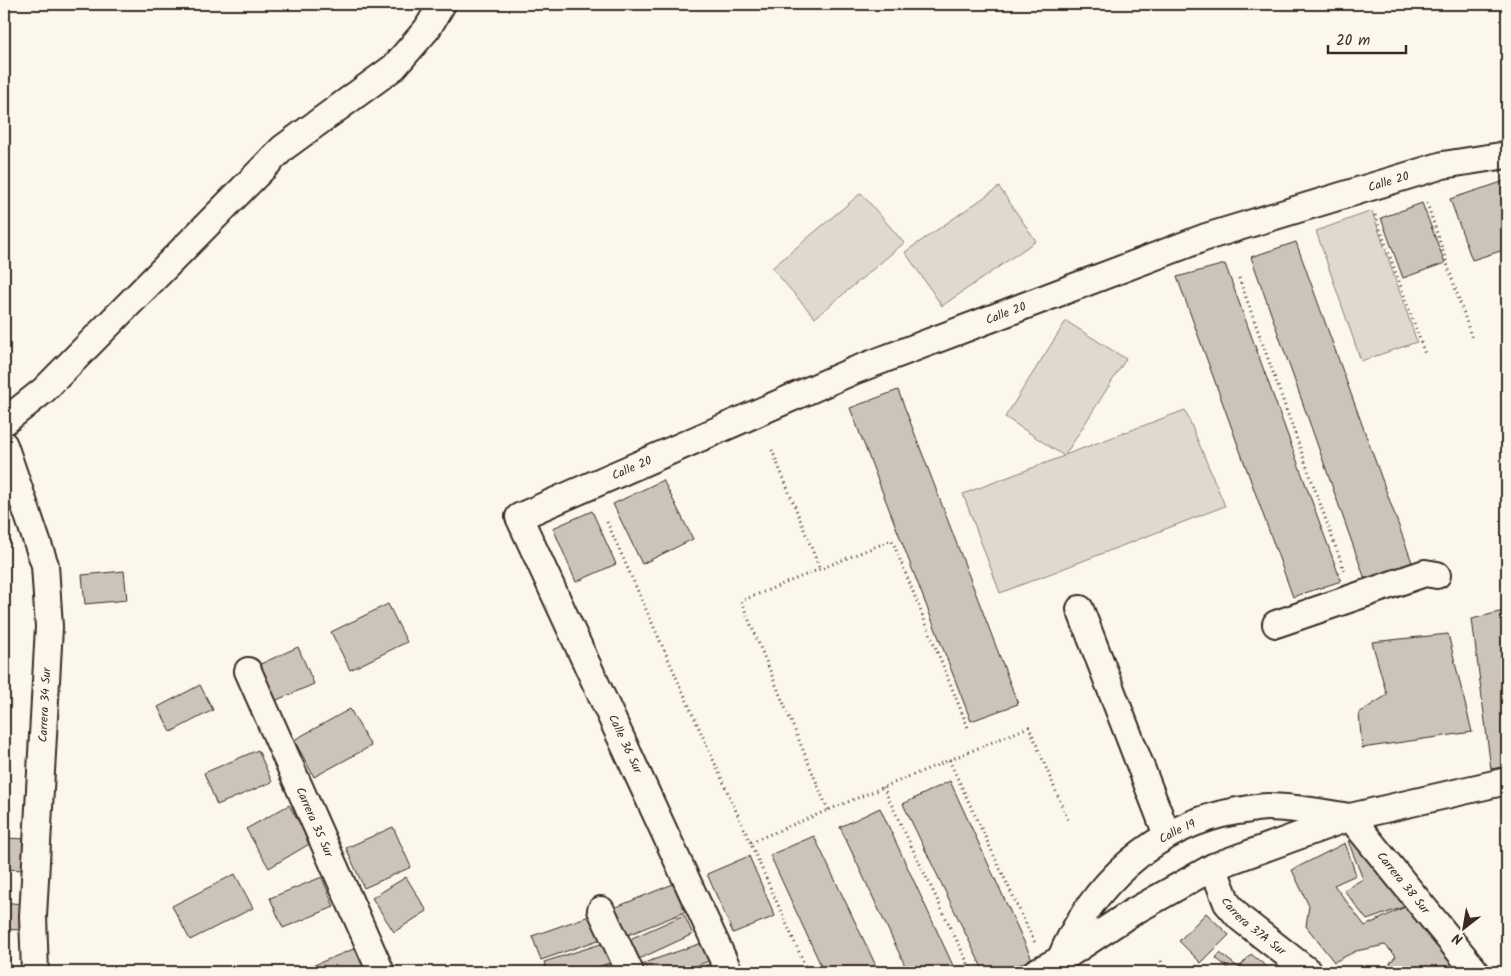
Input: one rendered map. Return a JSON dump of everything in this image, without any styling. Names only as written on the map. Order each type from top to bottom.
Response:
[{"type":"street","points":[[4,422],[44,390],[283,148],[394,67],[428,29],[442,4]]},
{"type":"street","name":"Calle 20","points":[[519,517],[853,370],[1206,237],[1443,165],[1507,155]]},
{"type":"street","name":"Carrera 34 Sur","points":[[4,445],[45,565],[49,627],[34,916],[35,972]]},
{"type":"street","name":"Calle 36 Sur","points":[[519,517],[729,972]]},
{"type":"street","points":[[1276,624],[1425,573],[1437,575]]},
{"type":"street","points":[[1080,609],[1168,835]]},
{"type":"street","name":"Carrera 35 Sur","points":[[248,672],[381,972]]},
{"type":"street","name":"Calle 19","points":[[1036,960],[1060,960],[1131,913],[1213,868],[1350,816],[1507,781]]},
{"type":"street","name":"Calle 19","points":[[1060,960],[1069,940],[1092,902],[1121,868],[1168,835],[1215,815],[1267,807],[1350,816]]},
{"type":"street","name":"Carrera 38 Sur","points":[[1350,816],[1476,972]]},
{"type":"street","name":"Carrera 37A Sur","points":[[1213,868],[1227,903],[1240,918],[1309,972]]},
{"type":"street","points":[[601,910],[630,972]]},
{"type":"path","points":[[1427,203],[1472,339]]},
{"type":"path","points":[[1374,215],[1425,354]]},
{"type":"path","points":[[1239,278],[1354,597]]},
{"type":"path","points":[[772,450],[820,569]]},
{"type":"path","points":[[607,522],[808,972]]},
{"type":"path","points":[[828,810],[741,601],[892,540],[969,730]]},
{"type":"path","points":[[751,842],[1029,727],[1068,820]]},
{"type":"path","points":[[949,760],[1036,960]]},
{"type":"path","points":[[883,788],[972,972]]},
{"type":"path","points":[[1161,960],[1167,972]]},
{"type":"shaded area","points":[[999,187],[1036,241],[942,306],[905,252]]},
{"type":"shaded area","points":[[861,193],[904,243],[815,318],[772,268]]},
{"type":"shaded area","points":[[1372,211],[1417,342],[1361,361],[1316,231]]},
{"type":"shaded area","points":[[1066,321],[1126,359],[1065,455],[1185,410],[1225,506],[1000,593],[963,494],[1064,456],[1005,417]]},
{"type":"building","points":[[1505,181],[1507,188],[1507,249],[1472,260],[1450,199]]},
{"type":"building","points":[[1422,203],[1445,263],[1403,278],[1381,218]]},
{"type":"building","points":[[1296,242],[1413,565],[1366,582],[1251,257]]},
{"type":"building","points":[[1225,264],[1341,581],[1293,597],[1177,277]]},
{"type":"building","points":[[898,390],[1018,704],[971,721],[850,408]]},
{"type":"building","points":[[663,480],[693,539],[642,564],[613,504]]},
{"type":"building","points":[[592,511],[616,564],[576,582],[553,528]]},
{"type":"building","points":[[124,571],[127,600],[85,604],[82,575]]},
{"type":"building","points":[[388,604],[407,642],[350,670],[331,632]]},
{"type":"building","points":[[1507,610],[1507,766],[1491,769],[1472,619]]},
{"type":"building","points":[[1448,634],[1472,732],[1362,748],[1359,713],[1387,695],[1372,642]]},
{"type":"building","points":[[298,647],[314,684],[272,702],[256,666]]},
{"type":"building","points":[[200,685],[213,710],[171,732],[158,707]]},
{"type":"building","points":[[350,709],[371,746],[314,777],[294,740]]},
{"type":"building","points":[[258,750],[272,782],[217,805],[204,773]]},
{"type":"building","points":[[950,781],[1032,959],[1002,972],[984,972],[903,804]]},
{"type":"building","points":[[289,805],[311,843],[269,868],[246,829]]},
{"type":"building","points":[[880,808],[956,972],[908,972],[840,827]]},
{"type":"building","points":[[393,827],[411,867],[364,888],[346,848]]},
{"type":"building","points":[[814,836],[879,972],[824,972],[770,855]]},
{"type":"building","points":[[4,838],[27,839],[27,870],[4,869]]},
{"type":"building","points":[[1348,841],[1362,842],[1409,905],[1367,920],[1344,890],[1363,879]]},
{"type":"building","points":[[1345,843],[1356,875],[1334,885],[1365,926],[1409,905],[1458,972],[1393,972],[1390,963],[1396,956],[1385,945],[1356,951],[1334,962],[1306,926],[1309,906],[1292,870]]},
{"type":"building","points":[[749,856],[775,916],[733,933],[707,874]]},
{"type":"building","points":[[235,874],[253,908],[190,940],[172,906]]},
{"type":"building","points":[[322,877],[334,907],[283,928],[270,898]]},
{"type":"building","points":[[406,877],[427,911],[394,932],[372,898]]},
{"type":"building","points":[[673,884],[685,912],[625,936],[614,908]]},
{"type":"building","points":[[4,902],[21,904],[19,930],[4,929]]},
{"type":"building","points":[[1206,913],[1229,935],[1201,963],[1179,941]]},
{"type":"building","points":[[592,915],[601,939],[541,960],[532,936]]},
{"type":"building","points":[[684,915],[693,934],[639,959],[630,939]]},
{"type":"building","points":[[607,942],[613,962],[581,972],[547,972],[544,962]]},
{"type":"building","points":[[702,943],[709,961],[679,972],[648,972],[644,963]]},
{"type":"building","points":[[361,946],[372,972],[297,972]]},
{"type":"building","points":[[1220,953],[1239,968],[1251,954],[1273,972],[1226,972],[1229,969],[1216,958]]},
{"type":"building","points":[[615,963],[617,972],[583,972]]},
{"type":"building","points":[[712,963],[716,972],[688,972]]}]
